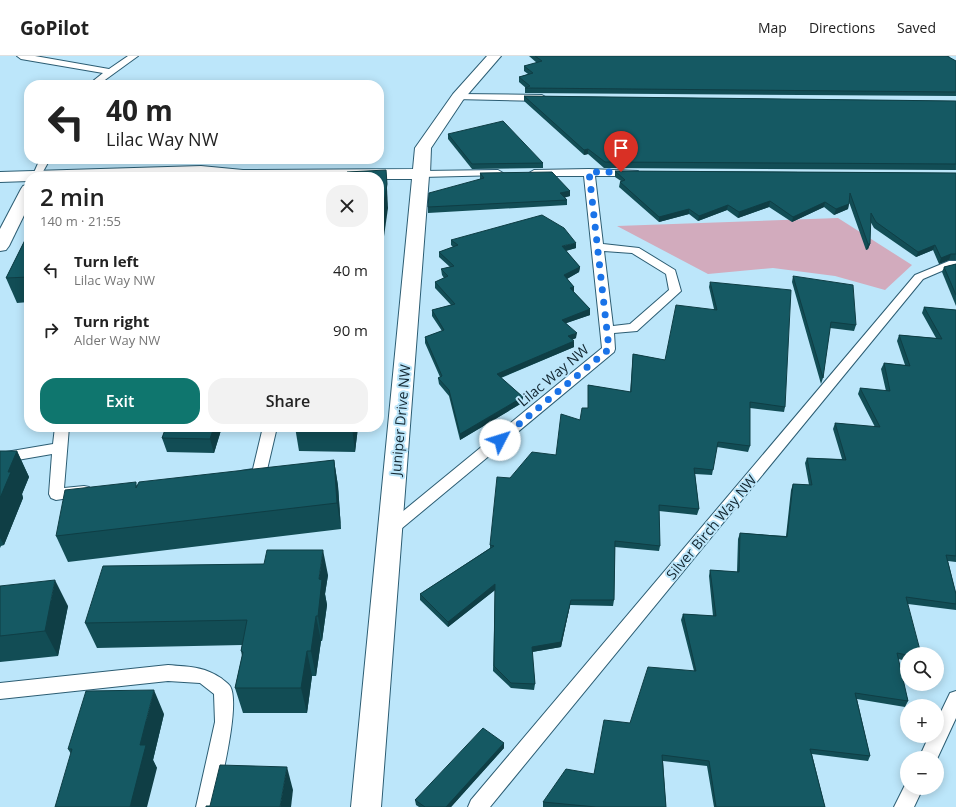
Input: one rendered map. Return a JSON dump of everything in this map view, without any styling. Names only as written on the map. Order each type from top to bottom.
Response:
[{"type":"street","name":"Juniper Drive NW","points":[[366,807],[422,174],[423,148],[458,97],[494,56]]},
{"type":"street","points":[[384,174],[422,174]]},
{"type":"street","points":[[0,177],[24,183]]},
{"type":"street","points":[[0,192],[24,187]]},
{"type":"street","points":[[0,246],[24,199]]},
{"type":"lane","points":[[21,56],[110,72]]},
{"type":"lane","points":[[99,80],[134,56]]},
{"type":"lane","points":[[458,97],[553,98]]},
{"type":"lane","name":"Lilac Way NW","points":[[390,530],[609,349],[589,172]]},
{"type":"lane","points":[[422,174],[510,173]]},
{"type":"lane","points":[[526,173],[645,173]]},
{"type":"lane","points":[[597,247],[636,250],[671,272],[675,290],[633,328],[607,330]]},
{"type":"lane","name":"Silver Birch Way NW","points":[[478,807],[919,276],[949,264],[956,264]]},
{"type":"lane","points":[[62,432],[56,494],[95,490]]},
{"type":"lane","points":[[235,476],[259,474],[269,432]]},
{"type":"lane","points":[[0,458],[60,448]]},
{"type":"lane","points":[[0,691],[168,673],[203,676],[223,690],[224,722],[206,807]]},
{"type":"lane","points":[[931,751],[956,699]]},
{"type":"lane","points":[[904,807],[910,795]]},
{"type":"shaded area","points":[[838,218],[912,265],[885,290],[835,276],[773,268],[708,274],[617,226]]},
{"type":"building","points":[[535,56],[947,56],[956,61],[956,92],[525,88],[530,86],[519,77],[533,73],[524,66],[542,61]]},
{"type":"building","points":[[524,96],[956,101],[956,164],[605,162],[588,149],[584,150]]},
{"type":"building","points":[[503,121],[543,163],[472,164],[448,134]]},
{"type":"building","points":[[386,170],[387,184],[384,203],[384,172],[347,172]]},
{"type":"building","points":[[615,171],[956,173],[956,254],[951,254],[941,258],[935,245],[918,252],[876,222],[871,213],[870,244],[868,244],[850,193],[849,204],[836,209],[825,202],[793,217],[770,201],[739,212],[728,205],[699,216],[689,209],[659,217],[620,182],[625,180]]},
{"type":"building","points":[[552,172],[570,191],[560,193],[567,200],[428,207],[429,193],[484,178],[480,173]]},
{"type":"building","points":[[542,215],[564,228],[576,243],[562,246],[580,267],[564,275],[574,287],[570,288],[590,309],[562,320],[577,333],[568,336],[574,341],[497,374],[523,397],[460,434],[449,390],[438,378],[442,376],[425,337],[444,330],[432,310],[455,304],[435,282],[448,276],[441,269],[454,266],[439,252],[458,245],[451,240]]},
{"type":"building","points":[[24,242],[24,277],[6,278]]},
{"type":"building","points":[[956,264],[956,295],[944,267]]},
{"type":"building","points":[[793,276],[853,285],[856,325],[831,322],[823,378]]},
{"type":"building","points":[[710,282],[791,290],[785,407],[750,402],[750,446],[718,442],[713,470],[694,468],[699,509],[659,505],[660,546],[615,541],[614,600],[571,600],[561,642],[532,647],[535,684],[511,683],[494,666],[495,584],[448,622],[420,594],[494,546],[490,545],[497,477],[510,478],[532,452],[556,455],[561,414],[580,420],[582,408],[588,408],[588,385],[631,392],[633,354],[665,360],[676,305],[717,310]]},
{"type":"building","points":[[924,307],[956,310],[956,556],[946,555],[956,594],[956,604],[906,597],[919,647],[900,647],[900,654],[897,653],[900,666],[900,691],[906,691],[908,699],[900,700],[855,693],[870,756],[810,749],[825,807],[716,807],[709,761],[662,755],[666,807],[596,807],[543,802],[566,769],[594,774],[604,720],[630,723],[648,667],[696,671],[683,614],[716,616],[710,570],[739,572],[740,533],[787,537],[793,484],[812,485],[807,458],[846,460],[835,423],[880,427],[860,388],[890,391],[884,363],[910,366],[899,335],[942,339]]},
{"type":"building","points":[[164,432],[212,432],[210,439],[162,438]]},
{"type":"building","points":[[0,451],[17,451],[8,472],[11,472],[0,498]]},
{"type":"building","points":[[334,460],[337,503],[56,536],[65,490],[136,482],[136,488],[139,482]]},
{"type":"building","points":[[267,550],[323,550],[319,579],[322,580],[318,616],[316,616],[311,651],[307,651],[301,688],[235,688],[243,652],[241,651],[247,620],[85,623],[103,566],[264,564]]},
{"type":"building","points":[[55,580],[45,631],[0,636],[0,586]]},
{"type":"building","points":[[154,690],[140,745],[146,745],[130,807],[55,807],[72,749],[68,749],[86,691]]},
{"type":"building","points":[[483,728],[504,743],[446,807],[425,807],[415,800]]},
{"type":"building","points":[[220,765],[287,767],[280,807],[206,807],[210,806]]},
{"type":"route","points":[[500,440],[609,349],[589,172],[621,172]]}]
